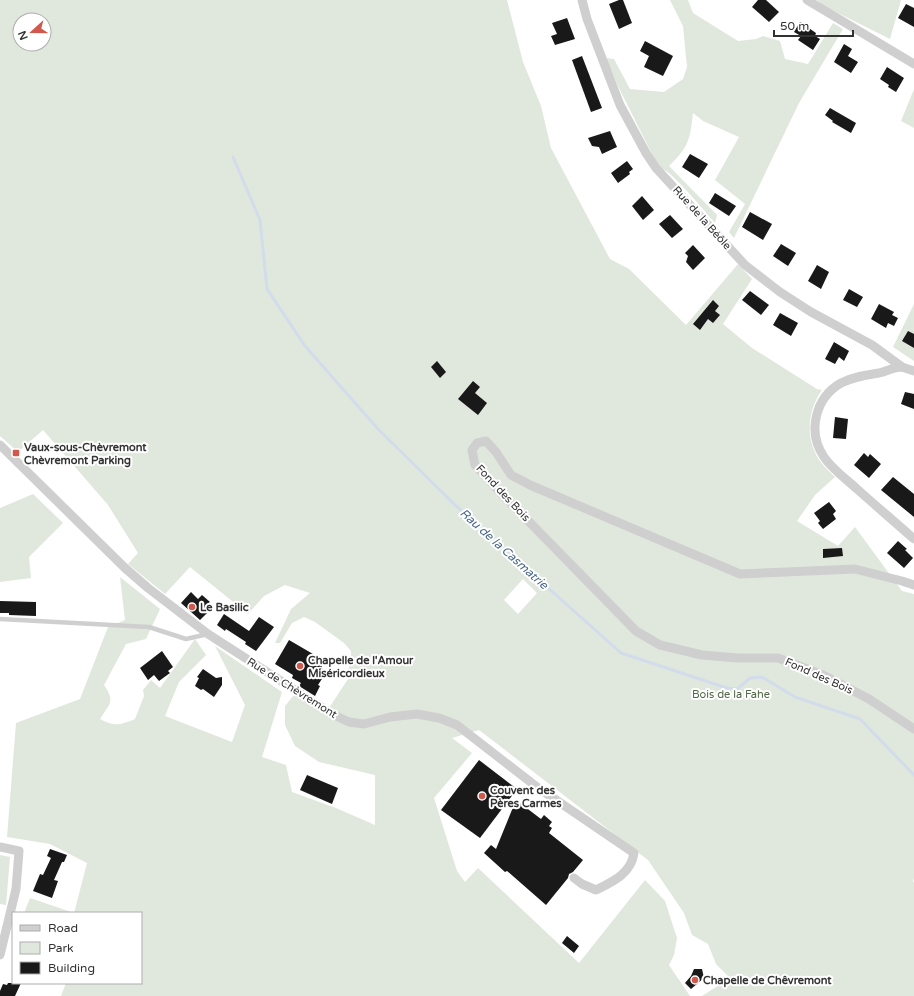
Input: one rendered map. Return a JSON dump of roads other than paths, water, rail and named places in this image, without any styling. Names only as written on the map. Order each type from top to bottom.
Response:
[{"type":"street","name":"Rue de la Béôle","points":[[582,0],[587,19],[620,105],[646,153],[656,168],[745,265],[792,300],[872,345],[902,367]]},
{"type":"street","points":[[807,0],[914,64]]},
{"type":"street","points":[[914,371],[902,367],[894,367],[882,372],[853,378],[841,384],[823,399],[815,420],[817,442],[825,458],[840,474],[914,539]]},
{"type":"street","name":"Fond des Bois","points":[[914,585],[855,569],[740,574],[530,485],[510,475],[496,452],[486,441],[477,443],[472,450],[475,465],[636,631],[660,645],[702,655],[738,658],[778,658],[822,675],[869,699],[914,729]]},
{"type":"street","name":"Rue de Chèvremont","points":[[0,445],[124,568],[148,588],[208,634],[332,714],[349,722],[364,724],[390,717],[417,714],[439,718],[457,725],[536,787],[634,853],[633,861],[620,877],[596,890],[582,884],[574,878]]},
{"type":"street","points":[[0,847],[18,851],[16,889],[0,956]]},
{"type":"lane","points":[[0,619],[149,627],[186,639],[208,634]]},
{"type":"waterway","name":"Rau de la Casmatrie","points":[[233,157],[260,220],[267,289],[305,346],[378,429],[454,504],[621,653],[727,688],[737,689],[750,678],[762,677],[795,697],[860,719],[914,775]]},
{"type":"place","name":"Vaux-sous-Chèvremont Chèvremont Parking","points":[[16,453]]},
{"type":"place","name":"Le Basilic","points":[[192,607]]},
{"type":"place","name":"Chapelle de l'Amour Miséricordieux","points":[[300,666]]},
{"type":"place","name":"Couvent des Pères Carmes","points":[[482,796]]},
{"type":"place","name":"Chapelle de Chêvremont","points":[[695,980]]},
{"type":"park label","name":"Bois de la Fahe","points":[[731,694]]}]
